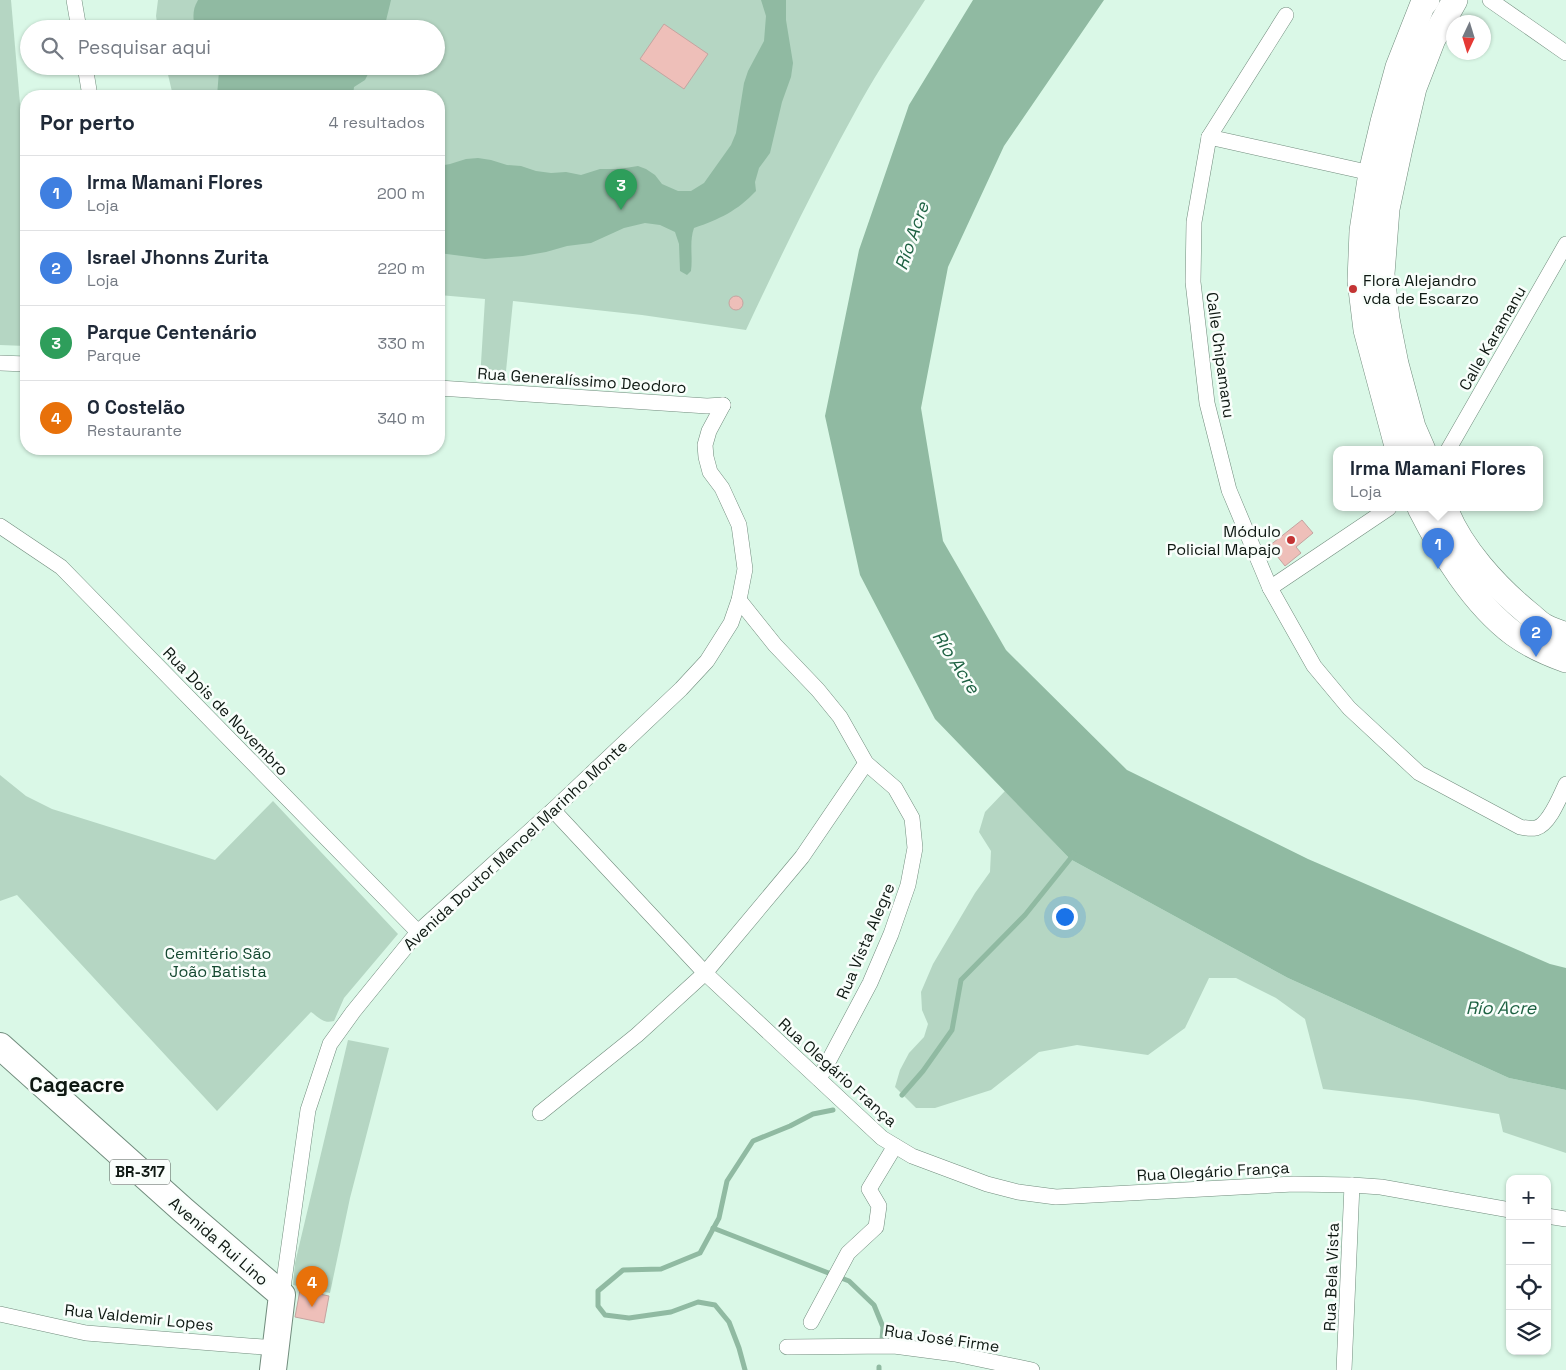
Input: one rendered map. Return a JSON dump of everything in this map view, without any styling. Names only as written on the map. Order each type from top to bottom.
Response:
[{"type":"highway","name":"Avenida Rui Lino","points":[[0,1046],[282,1296]]},
{"type":"highway","name":"Avenida Doutor Manoel Marinho Monte","points":[[275,1359],[282,1296]]},
{"type":"main road","points":[[1397,446],[1366,330],[1360,280],[1362,232],[1371,173],[1383,122],[1398,68],[1426,0]]},
{"type":"main road","points":[[1421,446],[1396,364],[1387,319],[1382,274],[1388,209],[1414,88],[1433,39],[1455,0]]},
{"type":"main road","points":[[1422,511],[1434,536],[1455,569],[1482,604],[1515,634],[1550,654],[1566,660]]},
{"type":"main road","points":[[1446,511],[1468,549],[1492,581],[1543,626],[1566,635]]},
{"type":"street","points":[[74,0],[77,20]]},
{"type":"street","points":[[1490,0],[1566,53]]},
{"type":"street","name":"Calle Chipamanu","points":[[1286,15],[1209,137],[1194,222],[1193,282],[1207,404],[1229,490],[1270,588],[1314,666],[1349,708],[1419,773],[1520,828],[1540,826],[1547,820],[1566,784]]},
{"type":"street","points":[[86,75],[89,90]]},
{"type":"street","points":[[1209,137],[1371,173]]},
{"type":"street","name":"Calle Karamanu","points":[[1450,446],[1560,270],[1566,244]]},
{"type":"street","points":[[0,362],[20,364]]},
{"type":"street","name":"Rua Generalíssimo Deodoro","points":[[445,388],[707,406],[723,405]]},
{"type":"street","name":"Avenida Doutor Manoel Marinho Monte","points":[[282,1296],[308,1110],[330,1044],[353,1012],[418,932],[552,810],[680,689],[707,661],[731,624],[739,600],[745,570],[739,525],[722,488],[710,472],[705,451],[709,431],[723,405]]},
{"type":"street","points":[[1270,588],[1385,511]]},
{"type":"street","name":"Rua Dois de Novembro","points":[[0,526],[61,567],[418,932]]},
{"type":"street","name":"Rua Vista Alegre","points":[[739,600],[775,645],[818,690],[840,717],[866,763],[895,788],[912,818],[915,848],[908,885],[870,983],[819,1079]]},
{"type":"street","points":[[540,1113],[637,1035],[705,973],[802,857],[866,763]]},
{"type":"street","name":"Rua Olegário França","points":[[552,810],[705,973],[882,1138],[912,1156],[987,1184],[1018,1192],[1056,1197],[1294,1184],[1352,1185],[1381,1187],[1506,1209]]},
{"type":"street","points":[[811,1322],[848,1253],[876,1227],[879,1206],[869,1189],[896,1146]]},
{"type":"street","name":"Rua Bela Vista","points":[[1344,1370],[1352,1185]]},
{"type":"street","points":[[1551,1217],[1566,1219]]},
{"type":"street","name":"Rua Valdemir Lopes","points":[[0,1314],[86,1333],[275,1359]]},
{"type":"street","name":"Rua José Firme","points":[[787,1347],[894,1346],[955,1354],[1032,1370]]},
{"type":"green space","points":[[0,0],[11,0],[20,104],[20,346],[0,345]]},
{"type":"green space","points":[[158,0],[925,0],[860,103],[801,215],[746,330],[642,315],[513,301],[505,381],[480,379],[485,299],[445,296],[445,90],[172,90],[168,75],[445,75],[445,20],[157,20]]},
{"type":"green space","name":"Cemitério São João Batista","points":[[0,775],[26,796],[52,809],[215,860],[273,801],[398,934],[344,998],[334,1021],[324,1021],[311,1012],[217,1111],[17,895],[0,901]]},
{"type":"green space","points":[[1005,791],[1070,859],[1288,978],[1509,1078],[1566,1090],[1566,1153],[1503,1132],[1499,1114],[1416,1100],[1323,1089],[1305,1019],[1276,998],[1236,978],[1209,978],[1185,1028],[1148,1055],[1077,1045],[1039,1052],[991,1090],[935,1108],[916,1108],[895,1087],[900,1070],[909,1053],[924,1037],[928,1024],[922,1010],[921,992],[933,964],[975,893],[990,872],[991,851],[979,832],[985,812]]},
{"type":"green space","points":[[348,1040],[389,1048],[350,1198],[330,1293],[293,1285],[295,1263]]},
{"type":"water","points":[[198,0],[391,0],[386,20],[194,20],[195,7]]},
{"type":"water","points":[[761,0],[786,0],[786,20],[793,63],[791,77],[782,102],[770,153],[759,168],[755,182],[756,191],[728,214],[694,228],[691,271],[687,275],[680,271],[679,244],[675,232],[660,225],[645,223],[624,228],[591,243],[567,246],[523,256],[485,259],[445,254],[445,165],[466,159],[478,158],[507,165],[521,166],[536,171],[566,172],[581,175],[600,169],[638,166],[655,175],[662,184],[678,191],[691,191],[704,183],[731,145],[736,133],[744,83],[748,71],[764,41],[766,16]]},
{"type":"water","name":"Río Acre","points":[[973,0],[1104,0],[1004,146],[948,267],[921,408],[943,541],[1006,650],[1127,770],[1308,859],[1550,964],[1566,968],[1566,1090],[1509,1078],[1288,978],[1070,859],[935,719],[860,575],[825,416],[859,250],[909,105]]},
{"type":"water","points":[[219,75],[368,75],[365,80],[354,87],[354,90],[217,90]]},
{"type":"building","points":[[664,24],[708,54],[684,89],[640,59]]},
{"type":"building","points":[[733,296],[739,296],[743,303],[739,310],[733,310],[729,306],[729,300]]},
{"type":"building","name":"Módulo Policial Mapajo","points":[[1302,520],[1313,533],[1296,547],[1301,553],[1285,566],[1269,546]]},
{"type":"building","points":[[300,1290],[329,1296],[324,1323],[295,1317]]},
{"type":"waterway","points":[[902,1095],[923,1071],[952,1030],[961,980],[1025,915],[1074,854]]},
{"type":"waterway","points":[[745,1370],[729,1322],[715,1305],[698,1302],[671,1312],[629,1318],[605,1315],[598,1306],[598,1291],[623,1270],[661,1269],[700,1253],[719,1218],[727,1181],[753,1141],[790,1126],[813,1114],[833,1110]]},
{"type":"waterway","points":[[713,1228],[849,1281],[874,1305],[883,1327],[882,1340]]},
{"type":"place","name":"Parque Centenário","points":[[621,210]]},
{"type":"place","name":"Flora Alejandro vda de Escarzo","points":[[1353,289]]},
{"type":"place","name":"Módulo Policial Mapajo","points":[[1291,540]]},
{"type":"place","name":"Irma Mamani Flores","points":[[1438,569]]},
{"type":"place","name":"Israel Jhonns Zurita","points":[[1536,657]]},
{"type":"place","name":"O Costelão","points":[[312,1307]]},
{"type":"district","name":"Cageacre","points":[[77,1085]]}]
